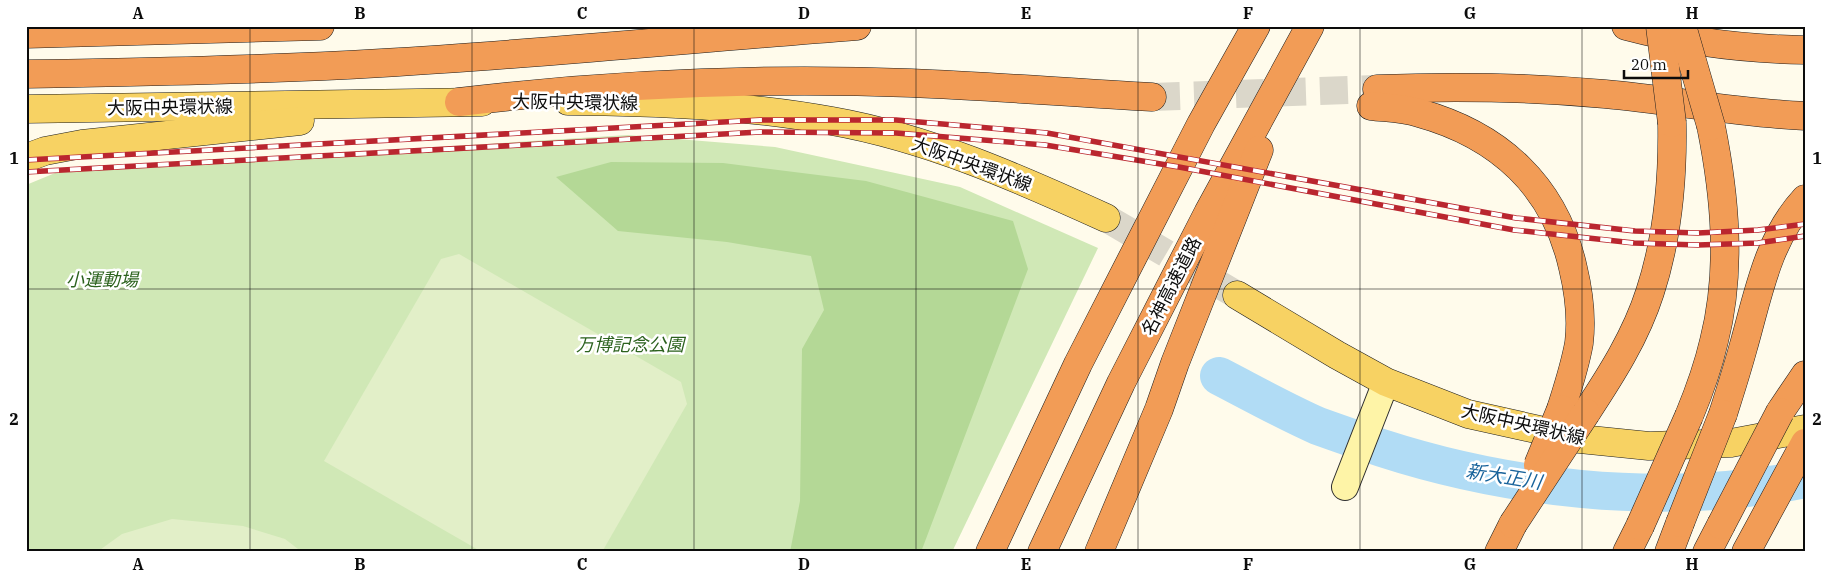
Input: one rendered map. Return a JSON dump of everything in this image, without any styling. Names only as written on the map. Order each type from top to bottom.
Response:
[{"type":"highway","points":[[26,34],[320,26]]},
{"type":"highway","points":[[26,74],[242,70],[380,63],[572,50],[857,26]]},
{"type":"highway","points":[[990,552],[1078,364],[1201,124],[1256,26]]},
{"type":"highway","points":[[1626,26],[1677,39],[1721,45],[1759,49],[1805,50]]},
{"type":"highway","points":[[1499,552],[1573,411],[1611,375],[1650,294],[1667,221],[1671,182],[1672,123],[1660,26]]},
{"type":"highway","points":[[1627,552],[1702,384],[1715,340],[1723,279],[1724,215],[1722,186],[1711,126],[1682,26]]},
{"type":"highway","points":[[1099,552],[1159,409],[1175,363],[1307,32]]},
{"type":"highway","name":"名神高速道路","points":[[1042,552],[1125,375],[1208,213],[1307,32]]},
{"type":"highway","points":[[459,102],[602,87],[827,82],[911,83],[1152,98]]},
{"type":"highway","points":[[1573,411],[1572,374],[1579,343],[1580,315],[1578,288],[1564,236],[1553,212],[1538,188],[1520,168],[1476,134],[1374,97],[1440,87],[1545,90],[1607,94],[1749,112],[1805,116]]},
{"type":"highway","points":[[1669,552],[1723,414],[1768,262],[1779,234],[1793,212],[1805,199]]},
{"type":"highway","points":[[1707,552],[1780,412],[1805,374]]},
{"type":"highway","points":[[1746,552],[1805,443]]},
{"type":"main road","name":"大阪中央環状線","points":[[26,109],[569,101],[745,109],[833,121],[883,133],[957,156],[1106,218]]},
{"type":"main road","points":[[26,158],[45,151],[82,144],[307,120],[393,104]]},
{"type":"main road","name":"大阪中央環状線","points":[[1237,295],[1386,382],[1468,414],[1580,439],[1649,446],[1731,442],[1805,429]]},
{"type":"street","points":[[1350,476],[1386,382]]},
{"type":"green space","name":"万博記念公園","points":[[628,135],[775,147],[960,187],[1098,248],[952,552],[26,552],[26,185],[60,171]]},
{"type":"green space","points":[[611,162],[723,163],[866,181],[1013,221],[1028,269],[921,552],[790,552],[800,501],[802,349],[824,310],[811,256],[727,242],[618,231],[556,177]]},
{"type":"green space","points":[[459,254],[681,382],[687,404],[602,552],[482,552],[324,461],[441,259]]},
{"type":"green space","points":[[172,519],[243,526],[285,539],[302,552],[97,552],[122,534]]},
{"type":"waterway","name":"新大正川","points":[[1219,376],[1318,426],[1414,458],[1524,482],[1580,489],[1694,492],[1750,488],[1805,479]]},
{"type":"tunnel","points":[[1152,97],[1377,89]]},
{"type":"tunnel","points":[[1106,218],[1237,295]]},
{"type":"railway","points":[[26,160],[760,120],[896,120],[1047,133],[1516,218],[1635,231],[1698,233],[1758,230],[1805,224]]},
{"type":"railway","points":[[26,172],[760,132],[896,133],[1045,145],[1179,167],[1514,230],[1634,243],[1698,245],[1758,243],[1805,236]]},
{"type":"park label","name":"小運動場","points":[[102,279]]}]
